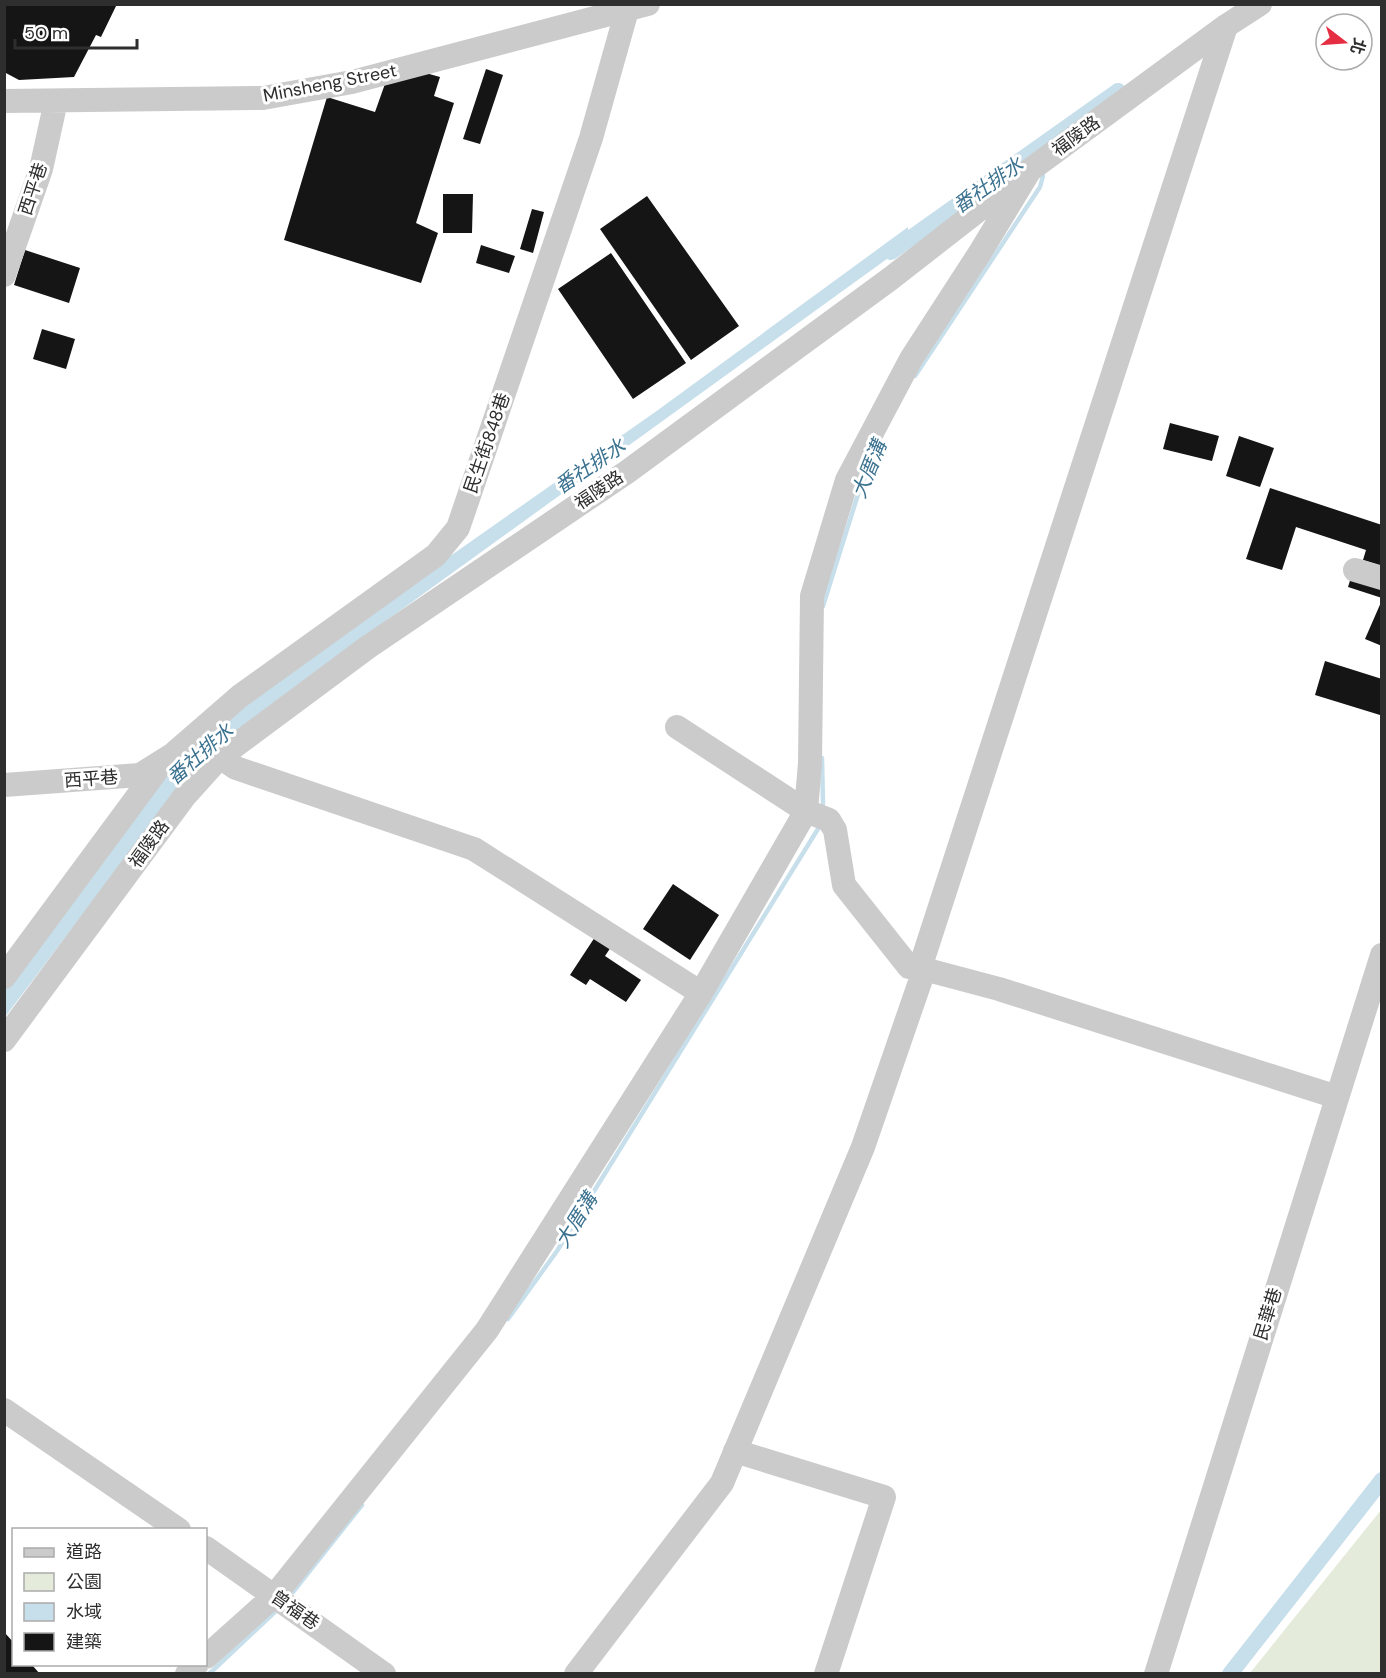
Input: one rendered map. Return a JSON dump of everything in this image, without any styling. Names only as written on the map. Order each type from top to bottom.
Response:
[{"type":"street","name":"福陵路","points":[[4,1040],[199,779],[220,757],[368,647],[627,472],[890,279],[1030,170],[1226,26],[1260,4]]},
{"type":"street","name":"Minsheng Street","points":[[4,101],[263,98],[352,82],[637,7]]},
{"type":"street","name":"民生街848巷","points":[[168,757],[240,696],[436,555],[458,528],[637,7]]},
{"type":"street","points":[[576,1674],[722,1483],[863,1147],[921,979],[920,968],[1226,26]]},
{"type":"street","name":"西平巷","points":[[4,275],[41,169],[56,101]]},
{"type":"street","points":[[207,1656],[274,1595],[487,1330],[701,993],[806,811],[810,763],[812,596],[847,480],[911,360],[1030,170]]},
{"type":"street","points":[[1355,570],[1382,578]]},
{"type":"street","points":[[676,727],[806,811],[829,820],[834,830],[844,885],[909,967],[999,989],[1337,1097]]},
{"type":"street","points":[[4,977],[168,757],[199,779]]},
{"type":"street","name":"西平巷","points":[[4,785],[140,775],[168,757]]},
{"type":"street","points":[[220,757],[236,768],[474,849],[701,993]]},
{"type":"street","name":"民華巷","points":[[1156,1674],[1382,955]]},
{"type":"street","points":[[4,1410],[175,1528]]},
{"type":"street","points":[[735,1450],[884,1497],[825,1674]]},
{"type":"street","name":"曾福巷","points":[[207,1549],[384,1674]]},
{"type":"green space","points":[[1381,1510],[1381,1673],[1250,1673]]},
{"type":"water","points":[[908,227],[909,243],[300,683],[197,763],[185,754],[295,665],[658,410]]},
{"type":"water","points":[[170,767],[185,779],[5,1017],[5,982]]},
{"type":"building","points":[[4,4],[117,4],[101,37],[96,35],[74,77],[19,80],[4,72]]},
{"type":"building","points":[[486,69],[503,75],[480,144],[463,139]]},
{"type":"building","points":[[415,70],[440,77],[434,96],[454,103],[416,223],[438,233],[421,283],[284,240],[327,97],[375,112],[386,81]]},
{"type":"building","points":[[443,194],[473,194],[472,233],[443,233]]},
{"type":"building","points":[[647,196],[739,326],[691,360],[600,229]]},
{"type":"building","points":[[532,209],[544,212],[533,253],[520,249]]},
{"type":"building","points":[[481,245],[515,256],[509,273],[476,263]]},
{"type":"building","points":[[25,250],[80,268],[69,303],[14,285]]},
{"type":"building","points":[[611,253],[686,363],[633,399],[558,289]]},
{"type":"building","points":[[42,329],[75,339],[66,369],[33,359]]},
{"type":"building","points":[[1170,423],[1219,436],[1212,461],[1163,449]]},
{"type":"building","points":[[1239,436],[1274,448],[1260,487],[1226,476]]},
{"type":"building","points":[[1270,488],[1382,525],[1382,566],[1363,560],[1366,550],[1296,527],[1282,570],[1246,559]]},
{"type":"building","points":[[1353,571],[1382,581],[1382,598],[1348,587]]},
{"type":"building","points":[[1382,600],[1382,646],[1365,639]]},
{"type":"building","points":[[1325,661],[1382,679],[1380,715],[1315,695]]},
{"type":"building","points":[[673,884],[719,915],[690,960],[643,929]]},
{"type":"building","points":[[595,937],[611,947],[605,956],[641,980],[626,1002],[590,979],[586,985],[570,975]]},
{"type":"building","points":[[5,1633],[12,1641],[12,1666],[33,1666],[40,1674],[5,1674]]},
{"type":"waterway","name":"番社排水","points":[[891,252],[1118,91]]},
{"type":"waterway","name":"大厝溝","points":[[915,376],[1040,187],[1043,176]]},
{"type":"waterway","name":"大厝溝","points":[[823,606],[860,488],[880,442]]},
{"type":"waterway","name":"番社排水","points":[[162,787],[168,779],[209,744]]},
{"type":"waterway","name":"大厝溝","points":[[822,758],[823,804]]},
{"type":"waterway","name":"大厝溝","points":[[508,1319],[557,1251],[821,824]]},
{"type":"waterway","points":[[1230,1674],[1382,1480]]},
{"type":"waterway","name":"大厝溝","points":[[293,1592],[362,1505]]},
{"type":"waterway","name":"大厝溝","points":[[209,1674],[279,1608]]}]
